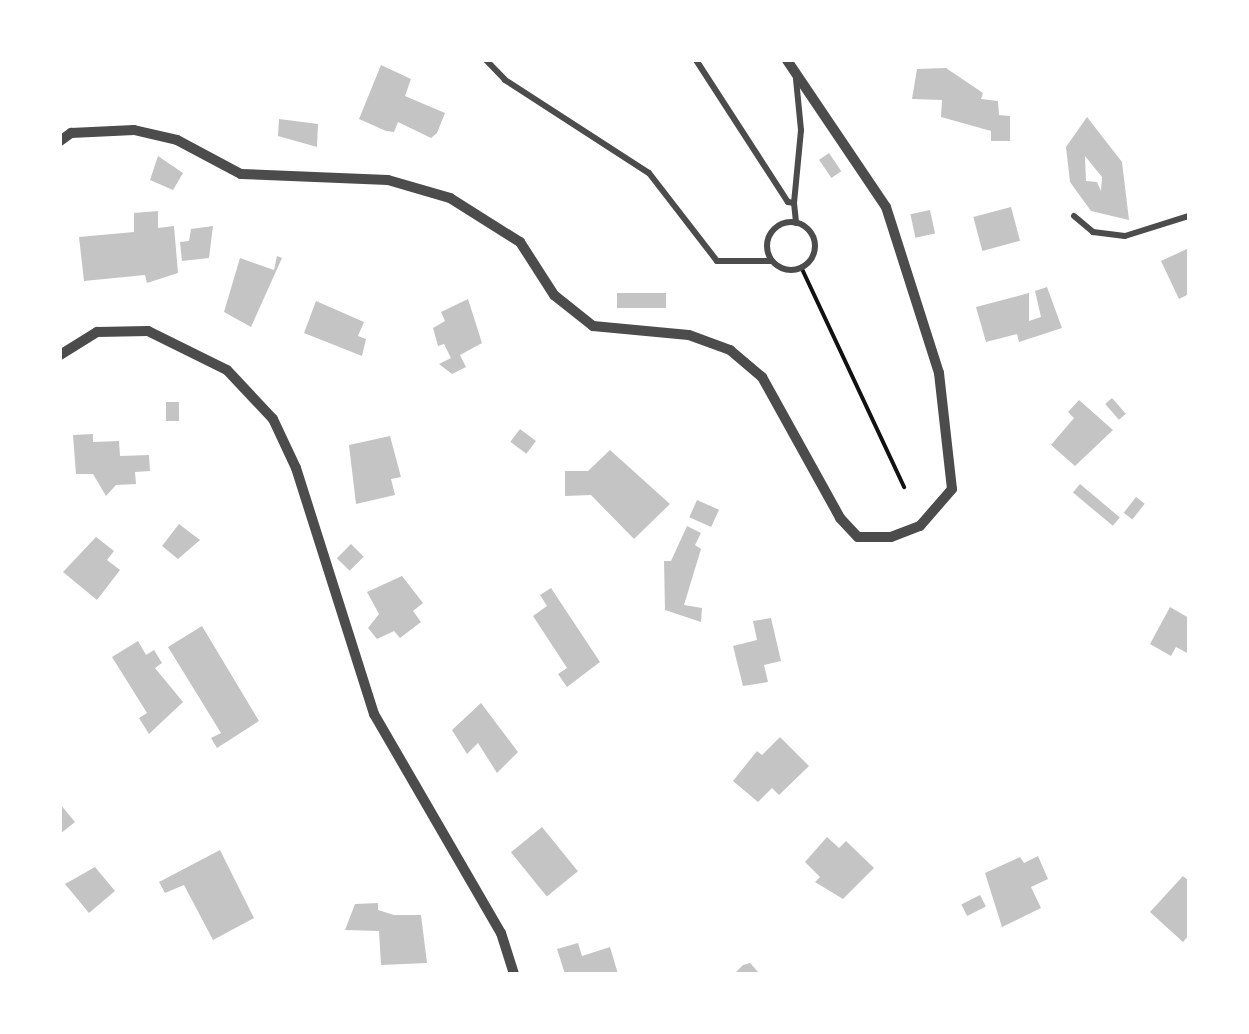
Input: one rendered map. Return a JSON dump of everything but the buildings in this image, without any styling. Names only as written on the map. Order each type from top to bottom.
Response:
[{"type":"street","points":[[60,140],[71,133],[134,130],[177,140],[241,174],[388,180],[450,198],[520,242],[554,295],[593,326],[690,335],[730,350],[762,377],[840,518],[858,537],[891,537],[920,526],[952,489],[940,373],[886,207],[787,60]]},
{"type":"street","points":[[60,356],[97,332],[148,330],[227,370],[273,418],[296,468],[374,714],[501,933],[514,974]]},
{"type":"lane","points":[[486,60],[505,80],[649,173],[717,261],[771,262],[785,271],[802,269],[814,256],[815,239],[796,223],[794,203],[801,130],[796,72]]},
{"type":"lane","points":[[696,60],[788,202],[794,203]]},
{"type":"lane","points":[[1074,216],[1093,232],[1125,236],[1189,216]]},
{"type":"lane","points":[[771,262],[766,245],[772,229],[796,223]]},
{"type":"path","points":[[802,269],[904,487]]}]
